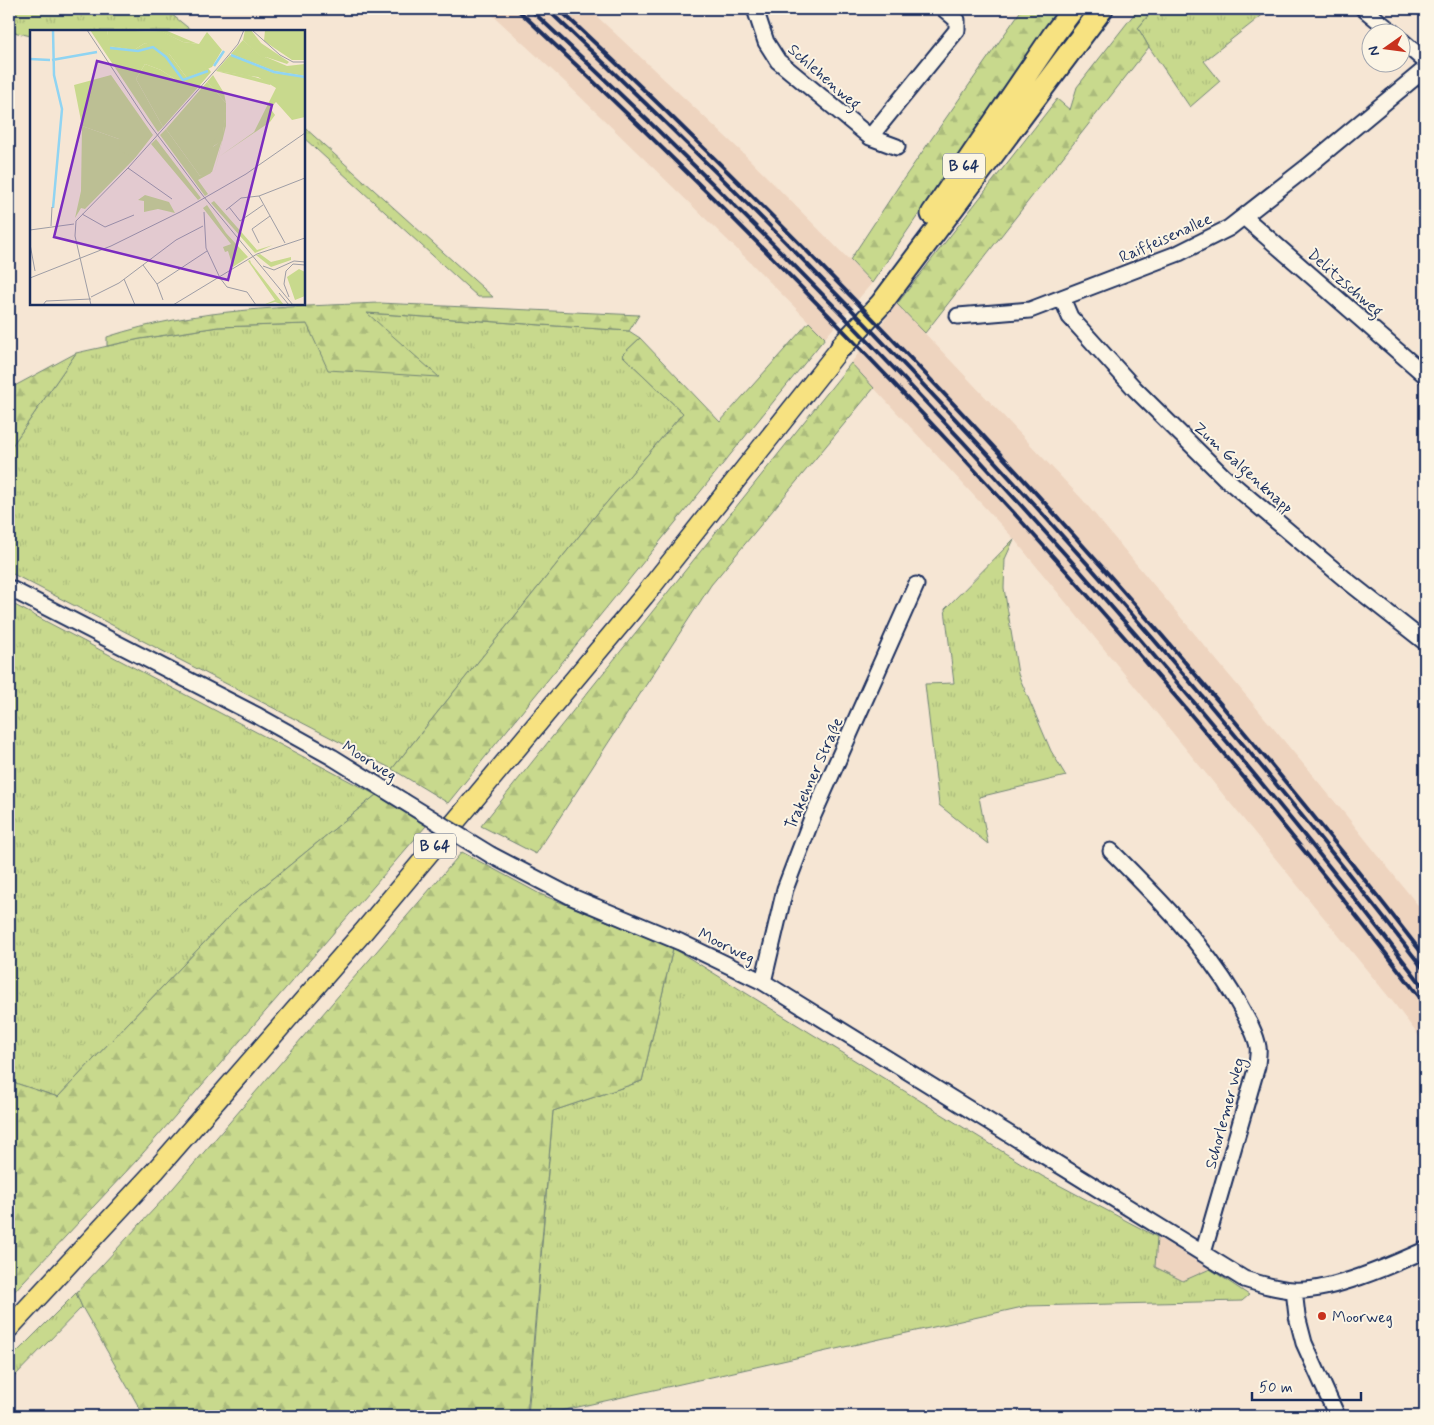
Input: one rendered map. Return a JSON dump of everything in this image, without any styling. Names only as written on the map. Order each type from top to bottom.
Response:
[{"type":"highway","name":"B 64","points":[[842,346],[1054,34],[1073,9]]},
{"type":"highway","name":"B 64","points":[[842,346],[881,304],[1102,9]]},
{"type":"main road","name":"B 64","points":[[9,1328],[155,1171],[364,931],[644,596],[842,346]]},
{"type":"street","name":"Schlehenweg","points":[[755,9],[766,42],[778,61],[870,137],[897,147]]},
{"type":"street","points":[[870,137],[957,30],[957,20],[944,9]]},
{"type":"street","points":[[1364,9],[1380,22]]},
{"type":"street","points":[[1412,50],[1425,61]]},
{"type":"street","name":"Raiffeisenallee","points":[[958,316],[1030,310],[1179,253],[1229,228],[1307,167],[1425,68]]},
{"type":"street","name":"Delitzschweg","points":[[1244,217],[1425,374]]},
{"type":"street","name":"Zum Galgenknapp","points":[[1062,298],[1070,317],[1128,382],[1224,477],[1345,579],[1425,642]]},
{"type":"street","name":"Trakehner Straße","points":[[763,982],[785,889],[812,818],[916,585]]},
{"type":"street","name":"Moorweg","points":[[9,588],[258,716],[332,757],[491,856],[572,897],[680,942],[763,982],[1244,1279],[1270,1287],[1294,1290],[1312,1289],[1391,1266],[1425,1250]]},
{"type":"street","name":"Schorlemer Weg","points":[[1111,851],[1160,900],[1196,940],[1225,981],[1250,1022],[1258,1047],[1257,1066],[1203,1253]]},
{"type":"street","points":[[1294,1290],[1297,1316],[1304,1343],[1337,1416]]},
{"type":"shaded area","points":[[486,9],[589,9],[743,153],[872,283],[825,338],[749,261],[565,82]]},
{"type":"shaded area","points":[[897,304],[1082,499],[1345,814],[1425,914],[1425,1044],[1393,1002],[1014,539],[851,363]]},
{"type":"shaded area","points":[[1157,1237],[1210,1269],[1183,1281],[1155,1267]]},
{"type":"green space","points":[[9,9],[165,9],[191,30],[30,30],[30,36],[9,31]]},
{"type":"green space","points":[[1022,9],[1058,9],[872,283],[850,260],[902,181]]},
{"type":"green space","points":[[1138,9],[1154,9],[1138,28],[1149,47],[925,333],[897,304],[1057,99],[1070,110],[1077,87]]},
{"type":"green space","points":[[1154,9],[1270,9],[1204,61],[1220,81],[1190,107],[1138,28]]},
{"type":"green space","points":[[305,128],[493,297],[478,297],[305,139]]},
{"type":"green space","points":[[379,303],[639,315],[629,331],[367,313],[439,377],[328,370],[307,324],[218,327],[107,346],[107,337],[140,327],[174,320],[276,308]]},
{"type":"green space","points":[[366,313],[629,331],[640,338],[622,355],[683,413],[596,515],[392,769],[9,572],[9,450],[76,353],[140,339],[218,327],[307,324],[438,377]]},
{"type":"green space","points":[[809,322],[825,338],[448,803],[392,769],[596,515],[683,413],[622,355],[640,338],[720,422]]},
{"type":"green space","points":[[76,353],[9,450],[9,389]]},
{"type":"green space","points":[[851,363],[874,388],[711,585],[536,854],[481,826]]},
{"type":"green space","points":[[1014,539],[1005,559],[1004,588],[1018,674],[1051,751],[1066,776],[979,797],[988,844],[939,805],[925,684],[954,683],[945,609]]},
{"type":"green space","points":[[9,602],[376,795],[237,908],[58,1097],[9,1081]]},
{"type":"green space","points":[[376,795],[426,826],[137,1160],[9,1297],[9,1081],[58,1097],[237,908]]},
{"type":"green space","points":[[462,852],[540,894],[673,948],[642,1081],[553,1111],[527,1416],[144,1416],[82,1307],[76,1293],[168,1194]]},
{"type":"green space","points":[[673,948],[1042,1176],[1157,1237],[1155,1267],[1183,1281],[1210,1269],[1249,1295],[1242,1301],[1027,1306],[538,1416],[528,1416],[553,1111],[642,1081]]},
{"type":"green space","points":[[76,1293],[82,1307],[9,1382],[9,1360]]},
{"type":"railway","points":[[517,9],[639,125],[759,244],[991,488],[1104,614],[1214,742],[1321,872],[1425,1004]]},
{"type":"railway","points":[[530,9],[768,239],[998,480],[1218,730],[1425,989]]},
{"type":"railway","points":[[547,9],[665,122],[780,237],[894,354],[1005,473],[1114,594],[1220,717],[1324,843],[1425,971]]},
{"type":"railway","points":[[559,9],[789,233],[901,348],[1011,466],[1223,707],[1326,831],[1425,957]]},
{"type":"place","name":"Moorweg","points":[[1322,1316]]}]
